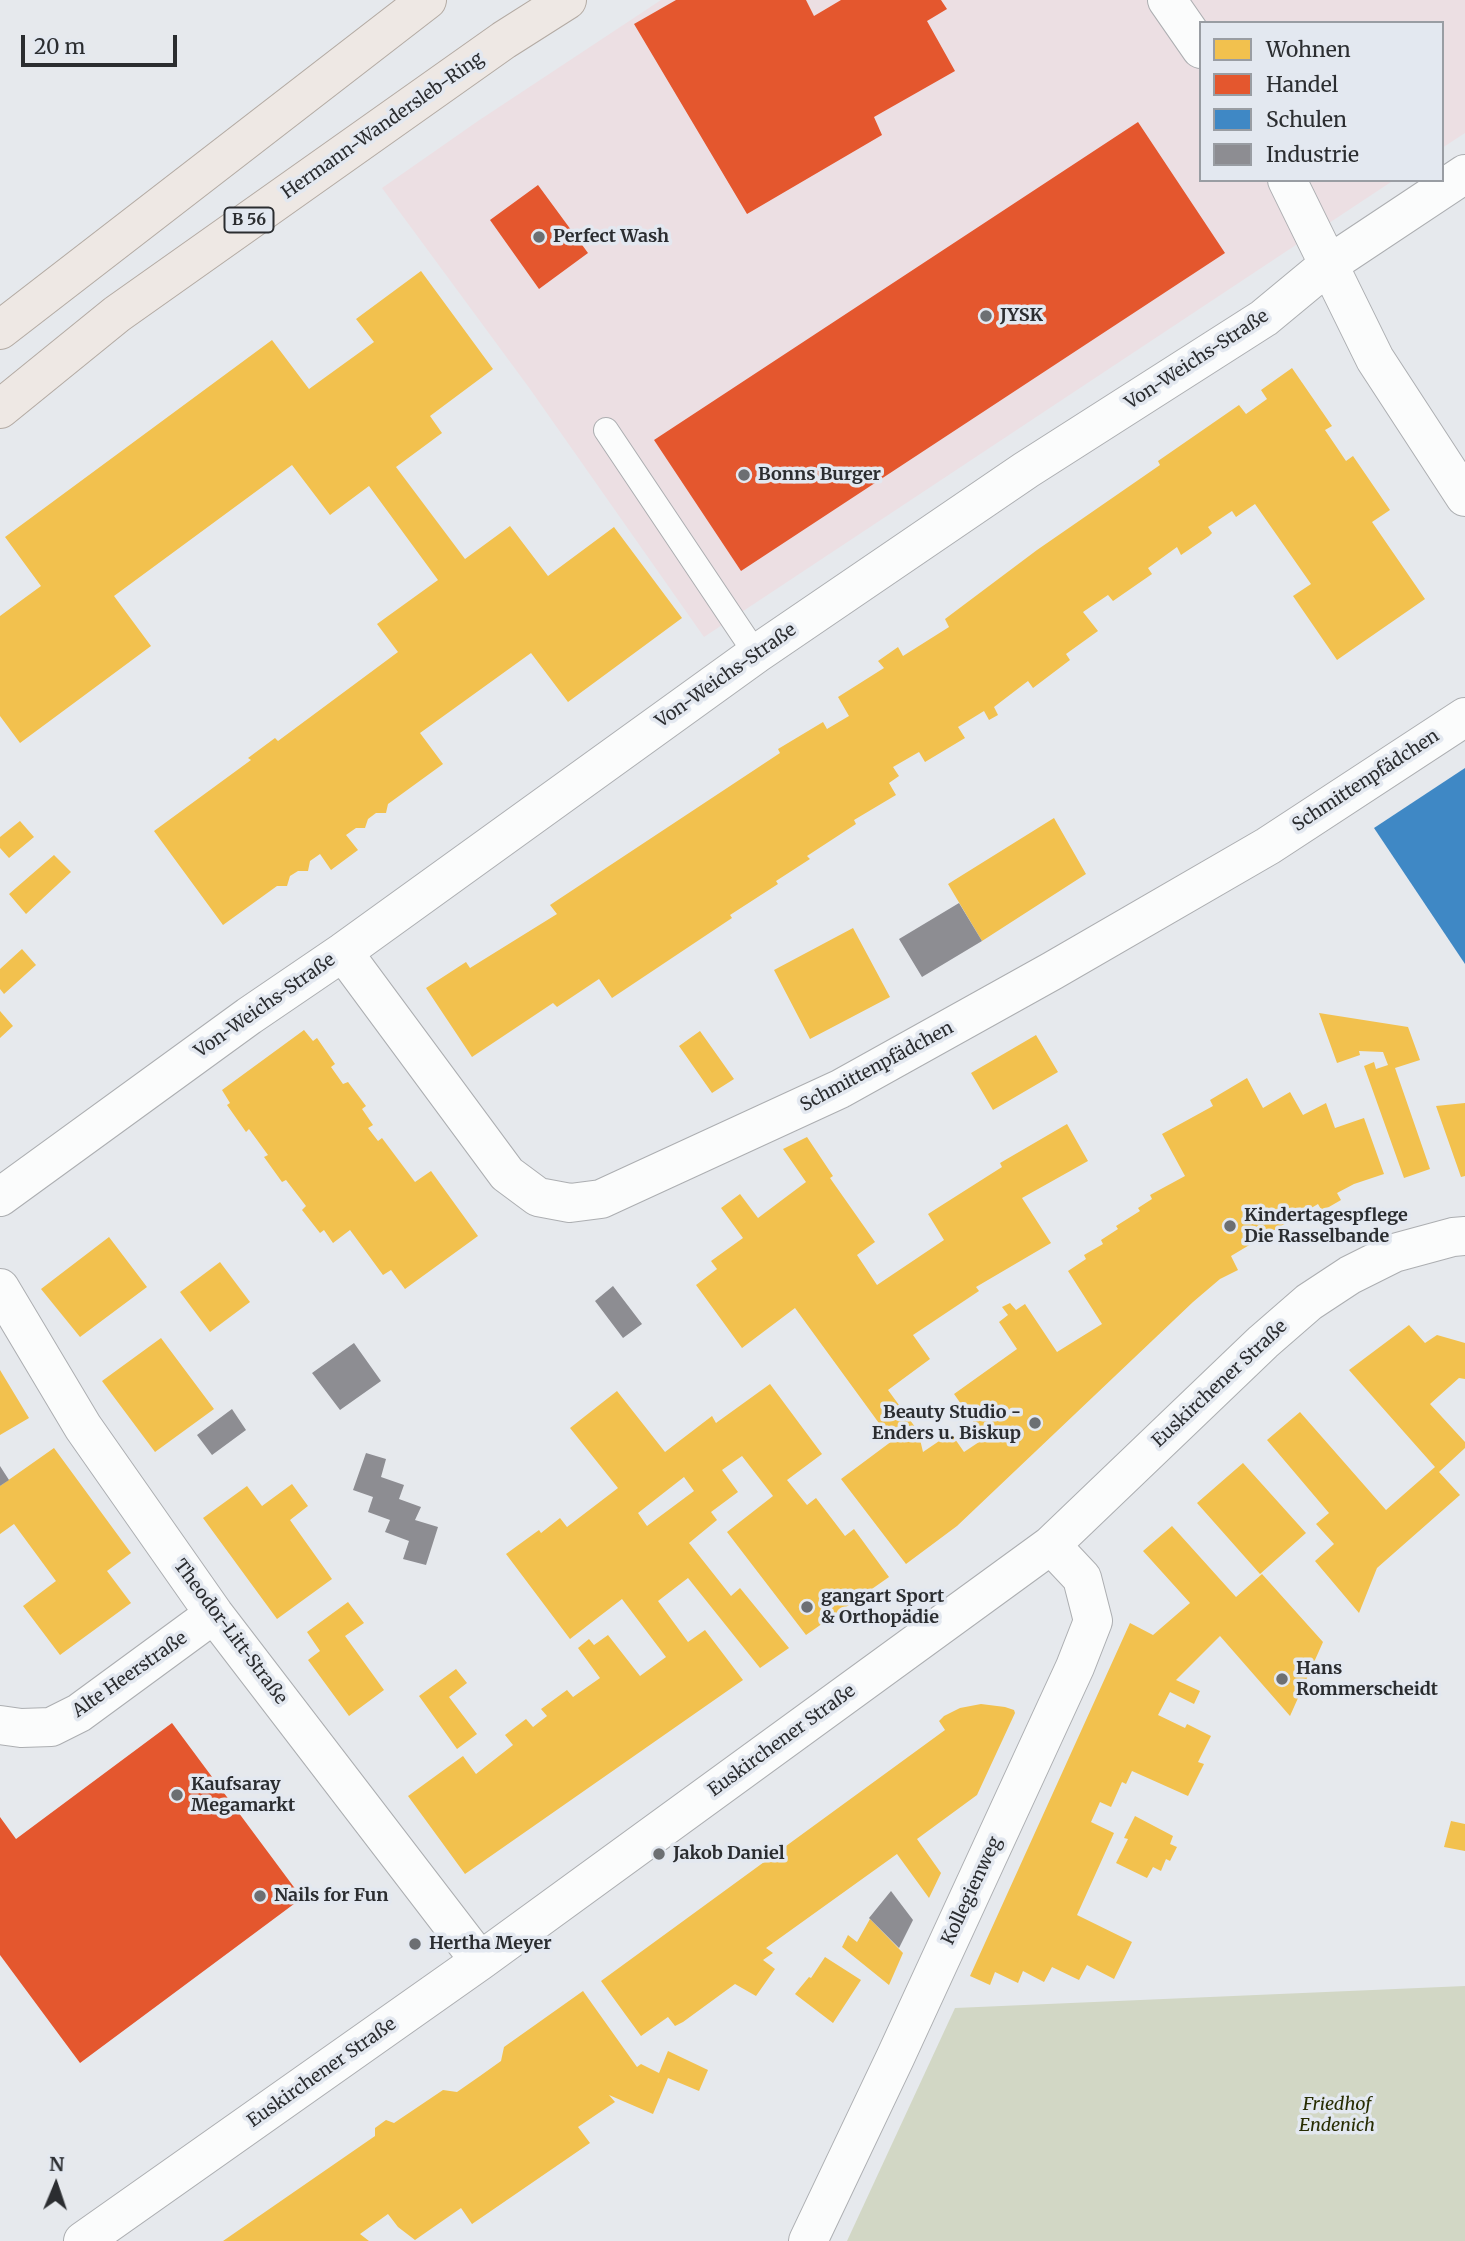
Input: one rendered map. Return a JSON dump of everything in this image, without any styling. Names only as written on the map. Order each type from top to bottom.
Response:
[{"type":"main road","points":[[0,330],[427,0]]},
{"type":"main road","name":"Hermann-Wandersleb-Ring","points":[[0,409],[117,314],[504,40],[567,0]]},
{"type":"street","points":[[1167,0],[1199,46]]},
{"type":"street","name":"Von-Weichs-Straße","points":[[0,1197],[756,654],[1026,470],[1264,318],[1328,265],[1465,174]]},
{"type":"street","points":[[1288,182],[1375,359],[1465,497]]},
{"type":"street","name":"Schmittenpfädchen","points":[[342,952],[508,1174],[538,1197],[570,1203],[601,1199],[840,1089],[1040,978],[1268,846],[1465,716]]},
{"type":"street","name":"Euskirchener Straße","points":[[83,2241],[480,1961],[1051,1545],[1263,1342],[1309,1302],[1350,1275],[1394,1253],[1465,1236]]},
{"type":"street","name":"Theodor-Litt-Straße","points":[[0,1288],[83,1427],[214,1614],[480,1961]]},
{"type":"street","name":"Kollegienweg","points":[[808,2241],[895,2058],[1060,1699],[1093,1621],[1082,1578],[1051,1545]]},
{"type":"street","name":"Alte Heerstraße","points":[[0,1725],[21,1728],[51,1727],[79,1713],[214,1614]]},
{"type":"lane","points":[[606,430],[756,654]]},
{"type":"shaded area","points":[[661,0],[1465,0],[1465,133],[1444,147],[1444,21],[1199,21],[1199,182],[1391,182],[704,637],[530,389],[382,188]]},
{"type":"green space","name":"Friedhof Endenich","points":[[1465,1986],[1465,2241],[847,2241],[955,2008]]},
{"type":"building: Wohnen","points":[[421,271],[493,369],[430,416],[442,433],[396,467],[465,559],[510,526],[548,576],[614,527],[682,618],[568,702],[531,653],[420,733],[443,764],[388,804],[386,813],[376,813],[368,819],[365,828],[356,828],[346,835],[358,850],[331,870],[320,854],[310,861],[308,871],[298,871],[290,876],[287,886],[277,886],[223,925],[154,831],[251,760],[248,758],[275,738],[278,741],[398,652],[377,624],[438,580],[369,486],[330,515],[292,465],[114,596],[151,646],[20,743],[0,716],[0,616],[41,586],[5,537],[272,340],[309,389],[374,342],[356,319]]},
{"type":"building: Wohnen","points":[[1292,368],[1332,426],[1325,430],[1346,461],[1353,456],[1390,510],[1372,522],[1425,599],[1337,660],[1293,596],[1311,584],[1255,504],[1236,517],[1232,511],[1208,527],[1212,533],[1209,536],[1181,555],[1177,547],[1148,568],[1152,574],[1113,601],[1108,595],[1083,612],[1098,631],[1066,654],[1070,660],[1033,688],[1028,681],[994,707],[998,715],[989,720],[984,711],[958,727],[965,738],[925,762],[919,752],[893,767],[899,776],[889,783],[896,795],[854,820],[856,824],[807,856],[810,859],[776,881],[778,884],[730,915],[732,918],[612,998],[599,979],[557,1007],[553,1003],[472,1057],[426,988],[466,962],[470,968],[557,914],[550,905],[780,753],[778,749],[823,722],[827,729],[849,716],[838,697],[884,668],[878,661],[898,647],[903,656],[949,627],[945,619],[1037,550],[1160,465],[1158,461],[1239,405],[1246,414],[1267,399],[1261,390]]},
{"type":"building: Wohnen","points":[[1054,818],[1086,874],[982,941],[948,884]]},
{"type":"building: Wohnen","points":[[20,821],[34,837],[9,858],[0,848],[0,837]]},
{"type":"building: Wohnen","points":[[54,855],[71,872],[26,914],[9,894]]},
{"type":"building: Wohnen","points":[[853,928],[890,997],[810,1039],[774,970]]},
{"type":"building: Wohnen","points":[[22,949],[36,965],[4,994],[0,989],[0,969]]},
{"type":"building: Wohnen","points":[[0,1011],[13,1026],[0,1038]]},
{"type":"building: Wohnen","points":[[1319,1013],[1408,1027],[1420,1060],[1395,1068],[1430,1169],[1404,1178],[1364,1066],[1374,1062],[1376,1069],[1388,1065],[1383,1052],[1359,1051],[1360,1055],[1337,1063]]},
{"type":"building: Wohnen","points":[[304,1030],[313,1041],[317,1038],[335,1064],[331,1067],[343,1084],[348,1082],[366,1106],[362,1109],[373,1125],[368,1128],[378,1141],[382,1138],[415,1182],[431,1171],[478,1236],[405,1289],[391,1270],[383,1275],[350,1230],[333,1243],[324,1230],[320,1233],[302,1210],[306,1206],[286,1180],[282,1182],[264,1157],[268,1155],[249,1129],[246,1132],[227,1105],[230,1103],[222,1090]]},
{"type":"building: Wohnen","points":[[700,1031],[734,1079],[712,1093],[679,1046]]},
{"type":"building: Wohnen","points":[[1036,1035],[1058,1072],[993,1110],[971,1073]]},
{"type":"building: Wohnen","points":[[1247,1078],[1263,1108],[1290,1092],[1303,1115],[1326,1103],[1335,1128],[1364,1118],[1384,1174],[1337,1193],[1341,1200],[1322,1211],[1318,1204],[1231,1256],[1238,1270],[1220,1279],[1193,1302],[957,1526],[906,1564],[841,1479],[892,1441],[795,1308],[742,1348],[696,1285],[717,1269],[711,1261],[743,1238],[721,1208],[740,1194],[758,1218],[806,1182],[783,1149],[807,1137],[833,1176],[830,1178],[875,1242],[857,1255],[877,1285],[944,1240],[928,1214],[1002,1167],[1000,1163],[1067,1124],[1088,1161],[1022,1198],[1051,1243],[976,1287],[979,1291],[913,1335],[930,1359],[888,1390],[918,1431],[923,1452],[951,1433],[964,1452],[985,1438],[954,1394],[1017,1349],[999,1322],[1008,1315],[1002,1307],[1010,1303],[1016,1310],[1025,1304],[1057,1352],[1102,1324],[1068,1271],[1086,1259],[1084,1255],[1103,1244],[1101,1240],[1118,1229],[1116,1226],[1140,1211],[1138,1208],[1152,1199],[1150,1195],[1185,1176],[1162,1134],[1213,1106],[1210,1100]]},
{"type":"building: Wohnen","points":[[1465,1103],[1465,1176],[1461,1177],[1436,1106]]},
{"type":"building: Wohnen","points":[[109,1237],[147,1287],[80,1337],[41,1289]]},
{"type":"building: Wohnen","points":[[220,1262],[250,1302],[210,1332],[180,1292]]},
{"type":"building: Wohnen","points":[[1409,1325],[1425,1343],[1437,1335],[1465,1343],[1465,1379],[1459,1378],[1430,1404],[1465,1442],[1465,1448],[1439,1472],[1460,1495],[1377,1568],[1359,1613],[1315,1561],[1334,1544],[1316,1524],[1329,1513],[1267,1440],[1300,1412],[1386,1510],[1435,1467],[1349,1370]]},
{"type":"building: Wohnen","points":[[161,1338],[214,1409],[155,1452],[102,1381]]},
{"type":"building: Wohnen","points":[[0,1370],[29,1418],[0,1435]]},
{"type":"building: Wohnen","points":[[770,1384],[822,1454],[787,1480],[807,1505],[816,1498],[845,1536],[854,1529],[889,1577],[806,1635],[727,1532],[773,1496],[742,1456],[722,1470],[738,1492],[711,1512],[717,1520],[689,1543],[731,1596],[740,1588],[789,1648],[760,1668],[688,1578],[658,1601],[688,1642],[705,1630],[743,1680],[465,1874],[408,1796],[463,1756],[476,1774],[513,1745],[505,1735],[526,1719],[533,1727],[547,1716],[541,1709],[567,1690],[573,1697],[600,1678],[578,1648],[589,1639],[594,1645],[608,1635],[640,1676],[666,1657],[622,1599],[570,1639],[506,1554],[560,1518],[567,1527],[618,1488],[570,1428],[617,1391],[665,1452],[712,1416],[716,1423]],"holes":[[[684,1477],[694,1491],[647,1526],[638,1513]]]},
{"type":"building: Wohnen","points":[[54,1448],[131,1553],[107,1571],[131,1603],[60,1655],[23,1606],[56,1581],[14,1524],[0,1534],[0,1486]]},
{"type":"building: Wohnen","points":[[1243,1463],[1306,1533],[1260,1574],[1197,1503]]},
{"type":"building: Wohnen","points":[[292,1484],[308,1506],[290,1520],[332,1579],[277,1619],[203,1518],[247,1486],[262,1506]]},
{"type":"building: Wohnen","points":[[1172,1526],[1236,1597],[1262,1574],[1323,1642],[1290,1716],[1220,1636],[1176,1680],[1200,1691],[1194,1704],[1170,1692],[1158,1715],[1185,1728],[1187,1724],[1211,1736],[1198,1762],[1204,1764],[1188,1796],[1132,1771],[1126,1784],[1122,1782],[1111,1807],[1100,1802],[1091,1822],[1114,1833],[1077,1915],[1132,1942],[1114,1979],[1087,1965],[1079,1980],[1052,1967],[1044,1982],[1023,1971],[1018,1983],[995,1972],[990,1985],[970,1976],[1130,1623],[1153,1635],[1190,1603],[1143,1551]]},
{"type":"building: Wohnen","points":[[348,1602],[364,1623],[345,1636],[384,1690],[349,1716],[308,1660],[320,1651],[307,1632]]},
{"type":"building: Wohnen","points":[[456,1669],[467,1683],[449,1697],[477,1734],[457,1749],[419,1696]]},
{"type":"building: Wohnen","points":[[981,1704],[1005,1707],[1015,1713],[977,1795],[917,1839],[941,1873],[929,1898],[897,1854],[766,1948],[773,1953],[763,1960],[775,1969],[756,1996],[735,1984],[683,2022],[675,2026],[668,2017],[641,2036],[601,1981],[945,1730],[939,1721],[944,1716],[960,1708]]},
{"type":"building: Wohnen","points":[[1135,1816],[1173,1836],[1170,1844],[1177,1847],[1170,1861],[1166,1859],[1161,1871],[1153,1867],[1147,1878],[1116,1863],[1128,1839],[1124,1838]]},
{"type":"building: Wohnen","points":[[1451,1821],[1465,1824],[1465,1851],[1444,1847]]},
{"type":"building: Wohnen","points":[[870,1919],[903,1953],[889,1985],[842,1947],[848,1935],[857,1942]]},
{"type":"building: Wohnen","points":[[825,1957],[861,1980],[833,2023],[795,1994],[809,1977],[811,1978]]},
{"type":"building: Wohnen","points":[[583,1991],[637,2067],[641,2064],[659,2073],[668,2051],[708,2070],[699,2091],[668,2078],[653,2114],[609,2095],[615,2102],[578,2127],[590,2143],[472,2224],[461,2208],[415,2240],[398,2227],[388,2214],[360,2234],[369,2241],[223,2241],[375,2136],[375,2128],[386,2120],[394,2123],[443,2090],[457,2092],[501,2061],[504,2047]]},
{"type":"building: Handel","points":[[676,0],[806,0],[814,16],[841,0],[941,0],[947,9],[927,21],[955,71],[874,117],[882,135],[747,214],[634,24]]},
{"type":"building: Handel","name":"JYSK","points":[[1138,122],[1225,253],[741,571],[654,440]]},
{"type":"building: Handel","name":"Perfect Wash","points":[[538,185],[588,253],[539,289],[490,220]]},
{"type":"building: Handel","points":[[172,1723],[302,1898],[80,2063],[0,1955],[0,1817],[16,1839]]},
{"type":"building: Schulen","points":[[1465,768],[1465,964],[1374,828]]},
{"type":"building: Industrie","points":[[959,903],[982,941],[922,977],[899,939]]},
{"type":"building: Industrie","points":[[613,1286],[642,1324],[623,1338],[595,1301]]},
{"type":"building: Industrie","points":[[354,1343],[381,1381],[340,1410],[312,1373]]},
{"type":"building: Industrie","points":[[232,1409],[246,1430],[212,1455],[197,1435]]},
{"type":"building: Industrie","points":[[366,1453],[386,1459],[381,1477],[404,1485],[399,1499],[421,1507],[415,1520],[438,1527],[426,1565],[403,1559],[409,1541],[385,1532],[390,1520],[368,1512],[373,1497],[353,1490]]},
{"type":"building: Industrie","points":[[0,1466],[9,1480],[0,1486]]},
{"type":"building: Industrie","points":[[891,1891],[913,1920],[899,1948],[869,1918]]},
{"type":"place","name":"Perfect Wash","points":[[539,237]]},
{"type":"place","name":"JYSK","points":[[986,316]]},
{"type":"place","name":"Bonns Burger","points":[[744,475]]},
{"type":"place","name":"Kindertagespflege Die Rasselbande","points":[[1230,1226]]},
{"type":"place","name":"Beauty Studio - Enders u. Biskup","points":[[1035,1423]]},
{"type":"place","name":"gangart Sport & Orthopädie","points":[[807,1607]]},
{"type":"place","name":"Hans Rommerscheidt","points":[[1282,1679]]},
{"type":"place","name":"Kaufsaray Megamarkt","points":[[177,1795]]},
{"type":"place","name":"Jakob Daniel","points":[[659,1854]]},
{"type":"place","name":"Nails for Fun","points":[[260,1896]]},
{"type":"place","name":"Hertha Meyer","points":[[415,1944]]}]
